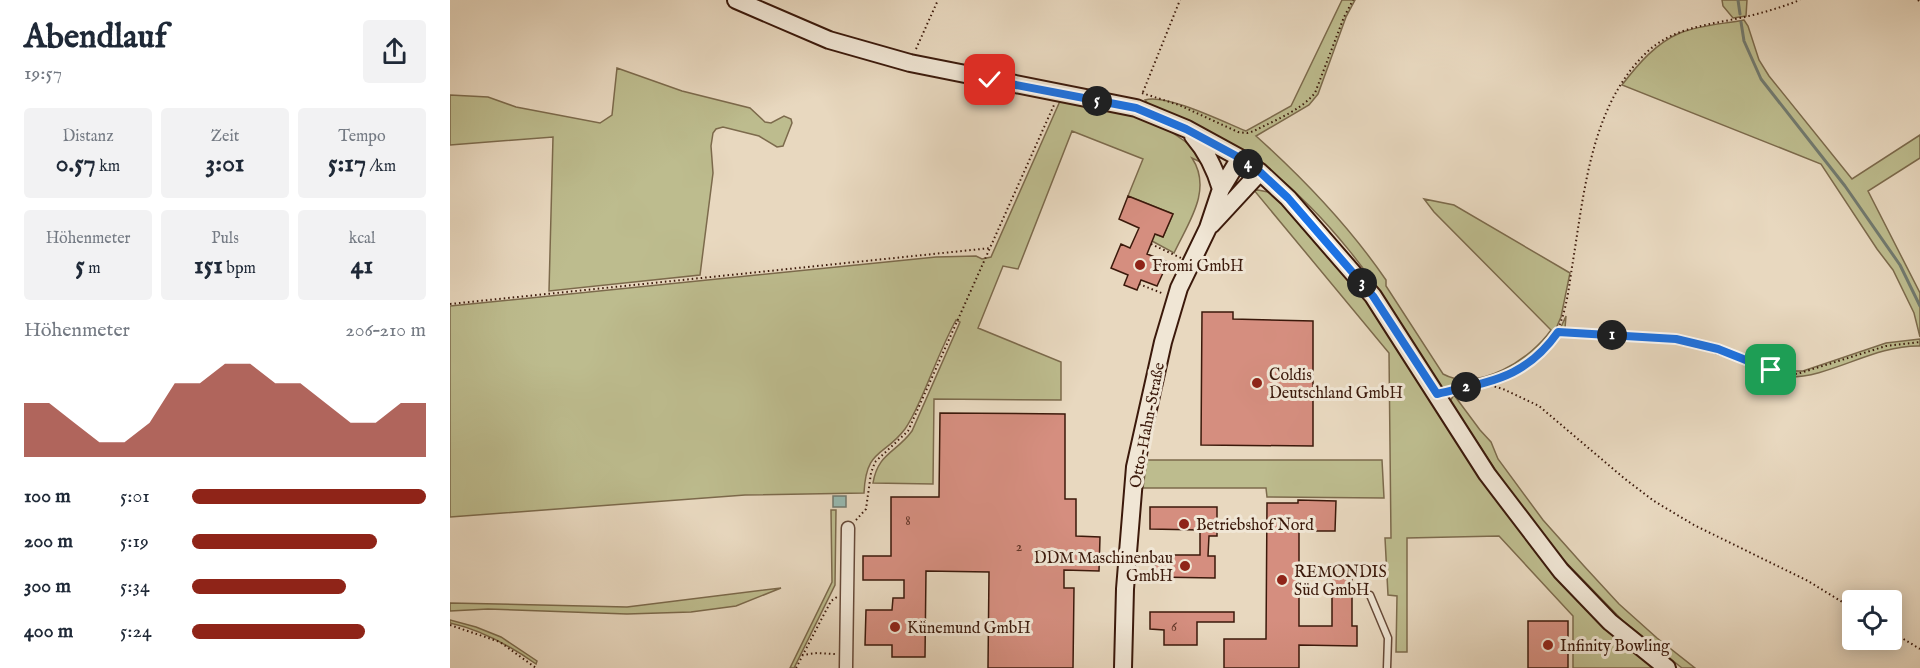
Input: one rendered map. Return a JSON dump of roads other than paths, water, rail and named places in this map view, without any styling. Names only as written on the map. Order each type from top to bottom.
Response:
[{"type":"street","points":[[736,0],[829,40],[910,63],[1058,94],[1139,101],[1240,158],[1260,172],[1288,198],[1373,296],[1488,474],[1561,571],[1610,622],[1668,668]]},
{"type":"street","points":[[1186,129],[1204,150],[1217,175],[1221,189]]},
{"type":"street","points":[[1208,228],[1221,189],[1240,158]]},
{"type":"street","points":[[1208,228],[1260,172]]},
{"type":"street","name":"Otto-Hahn-Straße","points":[[1124,668],[1125,589],[1135,467],[1163,342],[1176,299],[1208,228]]},
{"type":"street","points":[[846,668],[848,528]]},
{"type":"lane","points":[[1370,595],[1388,638],[1387,668]]},
{"type":"water","points":[[833,496],[846,496],[846,507],[833,507]]},
{"type":"waterway","points":[[1738,0],[1740,14]]},
{"type":"waterway","points":[[1741,22],[1744,41],[1761,79],[1845,186],[1900,265],[1920,306]]},
{"type":"place","name":"Fromi GmbH","points":[[1140,265]]},
{"type":"place","name":"Coldis Deutschland GmbH","points":[[1257,383]]},
{"type":"place","name":"Betriebshof Nord","points":[[1184,524]]},
{"type":"place","name":"DDM Maschinenbau GmbH","points":[[1185,566]]},
{"type":"place","name":"REMONDIS Süd GmbH","points":[[1282,580]]},
{"type":"place","name":"Künemund GmbH","points":[[895,627]]},
{"type":"place","name":"Infinity Bowling","points":[[1548,645]]}]
